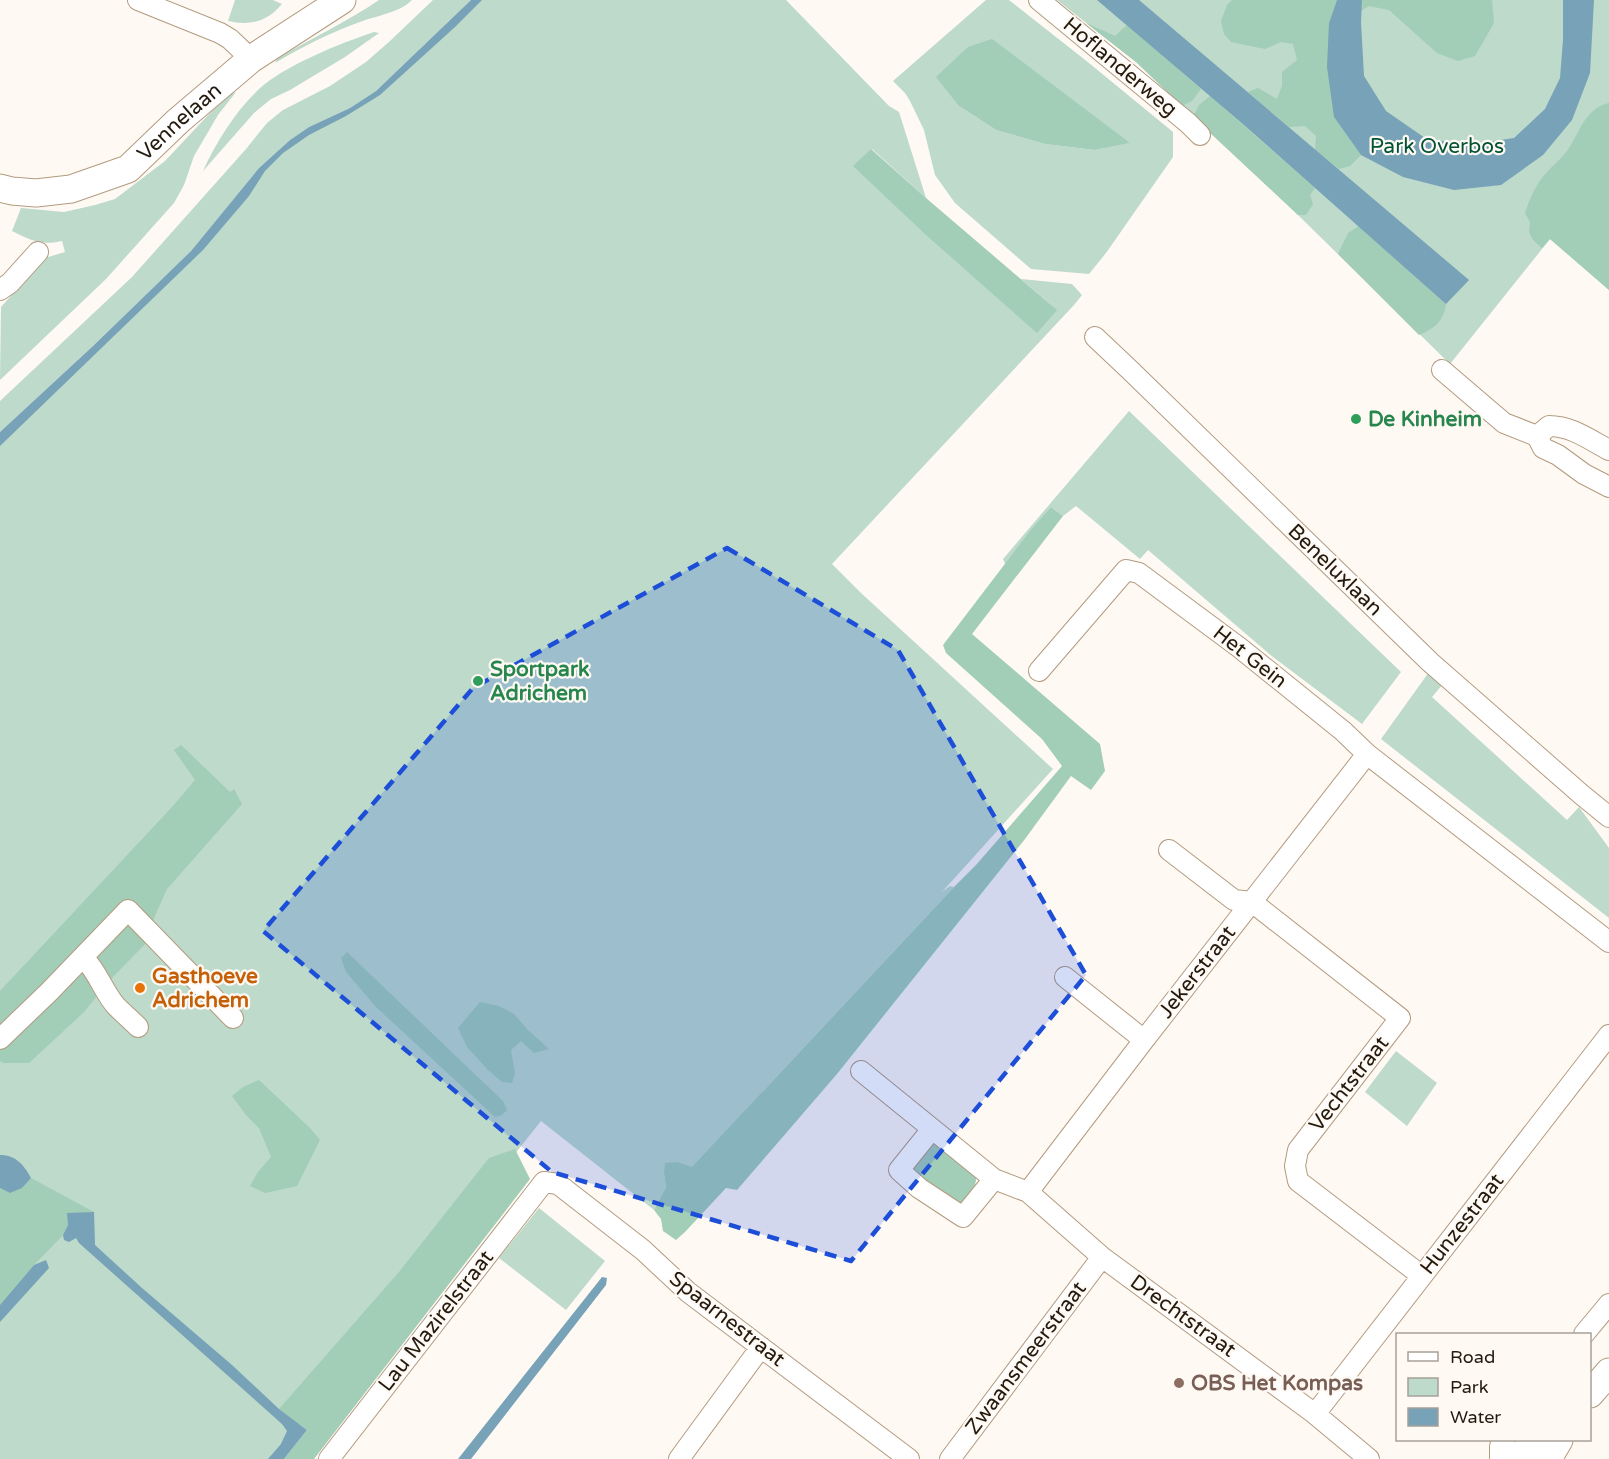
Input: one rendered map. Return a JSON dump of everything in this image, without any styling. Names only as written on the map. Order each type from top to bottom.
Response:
[{"type":"street","points":[[138,0],[220,33],[230,39],[251,59]]},
{"type":"street","name":"Vennelaan","points":[[0,188],[36,193],[71,189],[128,169],[178,121],[251,59],[342,0]]},
{"type":"street","name":"Hoflanderweg","points":[[1039,0],[1200,135]]},
{"type":"street","points":[[0,290],[10,283],[38,252]]},
{"type":"street","name":"Beneluxlaan","points":[[1095,338],[1430,662],[1609,817]]},
{"type":"street","points":[[1442,370],[1504,423],[1537,436],[1543,448],[1609,487]]},
{"type":"street","points":[[1537,436],[1549,426],[1559,426],[1573,430],[1609,450]]},
{"type":"street","points":[[1558,455],[1567,443],[1567,428]]},
{"type":"street","name":"Het Gein","points":[[1039,671],[1126,570],[1139,573],[1240,648],[1344,731],[1367,754]]},
{"type":"street","points":[[1367,754],[1609,942]]},
{"type":"street","name":"Jekerstraat","points":[[1029,1191],[1367,754]]},
{"type":"street","name":"Beneluxlaan","points":[[1582,795],[1609,834]]},
{"type":"street","points":[[1169,850],[1234,900],[1252,902]]},
{"type":"street","name":"Vechtstraat","points":[[1252,902],[1400,1018],[1298,1150],[1294,1166],[1298,1181],[1422,1276]]},
{"type":"street","points":[[0,1039],[128,910],[233,1018]]},
{"type":"street","points":[[83,957],[115,1005],[138,1027]]},
{"type":"street","points":[[1065,977],[1144,1040]]},
{"type":"street","name":"Hunzestraat","points":[[1315,1414],[1609,1035]]},
{"type":"street","points":[[861,1071],[994,1179],[1029,1191]]},
{"type":"street","points":[[932,1129],[898,1170],[919,1188],[963,1218],[994,1179]]},
{"type":"street","name":"Spaarnestraat","points":[[544,1182],[558,1184],[643,1250],[688,1292],[909,1459]]},
{"type":"street","name":"Lau Mazirelstraat","points":[[328,1459],[544,1182]]},
{"type":"street","name":"Drechtstraat","points":[[1029,1191],[1102,1257],[1315,1414],[1369,1459]]},
{"type":"street","name":"Zwaansmeerstraat","points":[[950,1459],[1102,1257]]},
{"type":"street","points":[[1586,1333],[1609,1304]]},
{"type":"street","points":[[679,1459],[761,1347]]},
{"type":"street","points":[[1591,1393],[1609,1372]]},
{"type":"street","points":[[1500,1459],[1500,1446],[1504,1441]]},
{"type":"street","points":[[1517,1459],[1535,1441]]},
{"type":"street","points":[[1548,1459],[1558,1441]]},
{"type":"highlighted area","points":[[727,548],[898,650],[1086,975],[851,1261],[552,1172],[263,931],[473,688]]},
{"type":"green space","points":[[235,0],[273,0],[282,4],[264,19],[244,23],[228,21]]},
{"type":"green space","points":[[379,0],[412,0],[395,11],[327,35],[275,63],[277,59]]},
{"type":"green space","points":[[433,0],[471,0],[376,91],[350,108],[309,127],[290,140],[259,168],[191,251],[0,432],[0,401],[132,277],[267,123],[283,110],[330,86],[366,62]]},
{"type":"green space","name":"Sportpark Adrichem","points":[[475,0],[786,0],[889,106],[899,112],[926,198],[872,149],[863,157],[1057,310],[1021,279],[1072,284],[1082,295],[832,564],[1053,769],[942,892],[950,886],[954,887],[684,1179],[664,1174],[666,1187],[654,1210],[541,1121],[271,1459],[0,1459],[0,438],[193,254],[264,168],[306,133],[376,95]]},
{"type":"green space","points":[[986,0],[1009,0],[1173,132],[1173,157],[1089,274],[1031,269],[955,203],[935,175],[924,130],[910,101],[893,81]],"holes":[[[959,106],[1129,143],[1095,150],[1045,144],[996,130]]]},
{"type":"green space","name":"Park Overbos","points":[[1057,0],[1609,0],[1609,290],[1550,239],[1450,364],[1298,215],[1136,62]]},
{"type":"green space","points":[[1232,0],[1337,0],[1329,23],[1334,117],[1361,155],[1350,166],[1339,169],[1315,150],[1316,136],[1305,126],[1289,127],[1248,92],[1258,88],[1277,99],[1282,86],[1282,72],[1297,60],[1293,44],[1281,42],[1265,49],[1231,42],[1224,34],[1221,21],[1227,5]]},
{"type":"green space","points":[[1362,0],[1492,0],[1494,23],[1475,56],[1458,61],[1437,53],[1389,10],[1369,6],[1361,11]]},
{"type":"green space","points":[[1086,23],[1115,36],[1127,25],[1201,89],[1192,101],[1182,106],[1136,62]]},
{"type":"green space","points":[[374,32],[379,33],[345,57],[271,99],[254,113],[203,171],[220,138],[234,118],[258,90],[269,81],[313,56]]},
{"type":"green space","points":[[992,39],[1130,143],[1095,150],[1045,144],[996,130],[959,106],[936,77],[968,47]]},
{"type":"green space","points":[[236,92],[218,115],[194,156],[184,185],[174,203],[106,279],[0,380],[1,307],[45,258],[65,252],[62,241],[42,242],[12,231],[21,208],[64,212],[115,199],[165,161],[211,112]]},
{"type":"green space","points":[[1210,96],[1315,188],[1310,195],[1313,204],[1306,215],[1298,215],[1193,117],[1199,105]]},
{"type":"green space","points":[[1609,103],[1609,290],[1550,239],[1542,248],[1533,240],[1529,232],[1530,222],[1525,213],[1540,181],[1567,151],[1588,116],[1594,110]]},
{"type":"green space","points":[[871,149],[1057,310],[1037,333],[925,234],[853,166]]},
{"type":"green space","points":[[1359,226],[1446,304],[1440,320],[1430,330],[1419,335],[1338,254],[1348,233]]},
{"type":"green space","points":[[1129,411],[1401,672],[1362,724],[1273,657],[1148,550],[1140,559],[1076,506],[1063,516],[1051,507],[1005,564],[1003,559]]},
{"type":"green space","points":[[1051,507],[1063,516],[972,634],[1100,744],[1105,771],[1091,790],[1071,776],[1025,839],[837,1074],[737,1190],[726,1188],[676,1240],[663,1231],[661,1219],[654,1210],[666,1187],[665,1163],[677,1162],[692,1167],[976,865],[1062,766],[1042,739],[946,653],[943,645]]},
{"type":"green space","points":[[1429,672],[1443,684],[1432,697],[1567,820],[1579,807],[1609,848],[1609,918],[1381,739]]},
{"type":"green space","points":[[181,745],[230,792],[234,789],[242,804],[167,889],[154,918],[147,942],[112,978],[84,1012],[29,1063],[3,1063],[0,1061],[0,991],[195,780],[174,750]]},
{"type":"green space","points":[[347,952],[503,1101],[507,1110],[502,1115],[495,1117],[376,1007],[346,972],[341,958]]},
{"type":"green space","points":[[480,1002],[499,1006],[514,1014],[549,1049],[534,1053],[521,1041],[511,1050],[515,1074],[512,1083],[502,1082],[488,1070],[467,1047],[458,1028]]},
{"type":"green space","points":[[1396,1051],[1437,1083],[1407,1126],[1365,1092]]},
{"type":"green space","points":[[259,1080],[320,1140],[297,1186],[265,1193],[250,1186],[271,1157],[259,1128],[232,1096],[243,1087]]},
{"type":"green space","points":[[936,1143],[977,1175],[975,1185],[962,1204],[952,1201],[913,1170],[911,1165],[928,1144]]},
{"type":"green space","points":[[515,1149],[530,1179],[314,1459],[284,1459],[307,1430],[279,1409],[399,1272],[489,1158]]},
{"type":"green space","points":[[31,1178],[94,1212],[73,1214],[63,1235],[0,1305],[0,1188],[10,1193],[22,1188]]},
{"type":"green space","points":[[539,1208],[605,1261],[566,1310],[499,1258]]},
{"type":"water","points":[[471,0],[482,0],[380,95],[309,135],[283,153],[265,171],[249,196],[203,250],[0,446],[0,432],[191,251],[259,168],[290,140],[309,127],[350,108],[376,91]]},
{"type":"water","points":[[1097,0],[1139,0],[1469,280],[1446,304],[1244,125]]},
{"type":"water","points":[[1337,0],[1362,0],[1364,76],[1386,111],[1425,138],[1467,145],[1514,138],[1545,109],[1560,78],[1563,0],[1594,0],[1590,73],[1572,120],[1543,155],[1501,185],[1454,190],[1403,177],[1361,155],[1334,117],[1327,67],[1329,23]]},
{"type":"water","points":[[0,1155],[15,1159],[31,1178],[22,1188],[10,1193],[0,1188]]},
{"type":"water","points":[[94,1212],[95,1245],[279,1409],[307,1430],[284,1459],[268,1459],[281,1444],[287,1431],[282,1424],[76,1238],[69,1242],[64,1240],[63,1235],[68,1225],[67,1213]]},
{"type":"water","points":[[46,1260],[49,1268],[0,1322],[0,1305],[34,1265]]},
{"type":"water","points":[[602,1277],[607,1278],[606,1285],[471,1459],[458,1459]]},
{"type":"place","name":"De Kinheim","points":[[1356,419]]},
{"type":"place","name":"Sportpark Adrichem","points":[[478,681]]},
{"type":"place","name":"Gasthoeve Adrichem","points":[[140,988]]},
{"type":"place","name":"OBS Het Kompas","points":[[1179,1383]]}]
